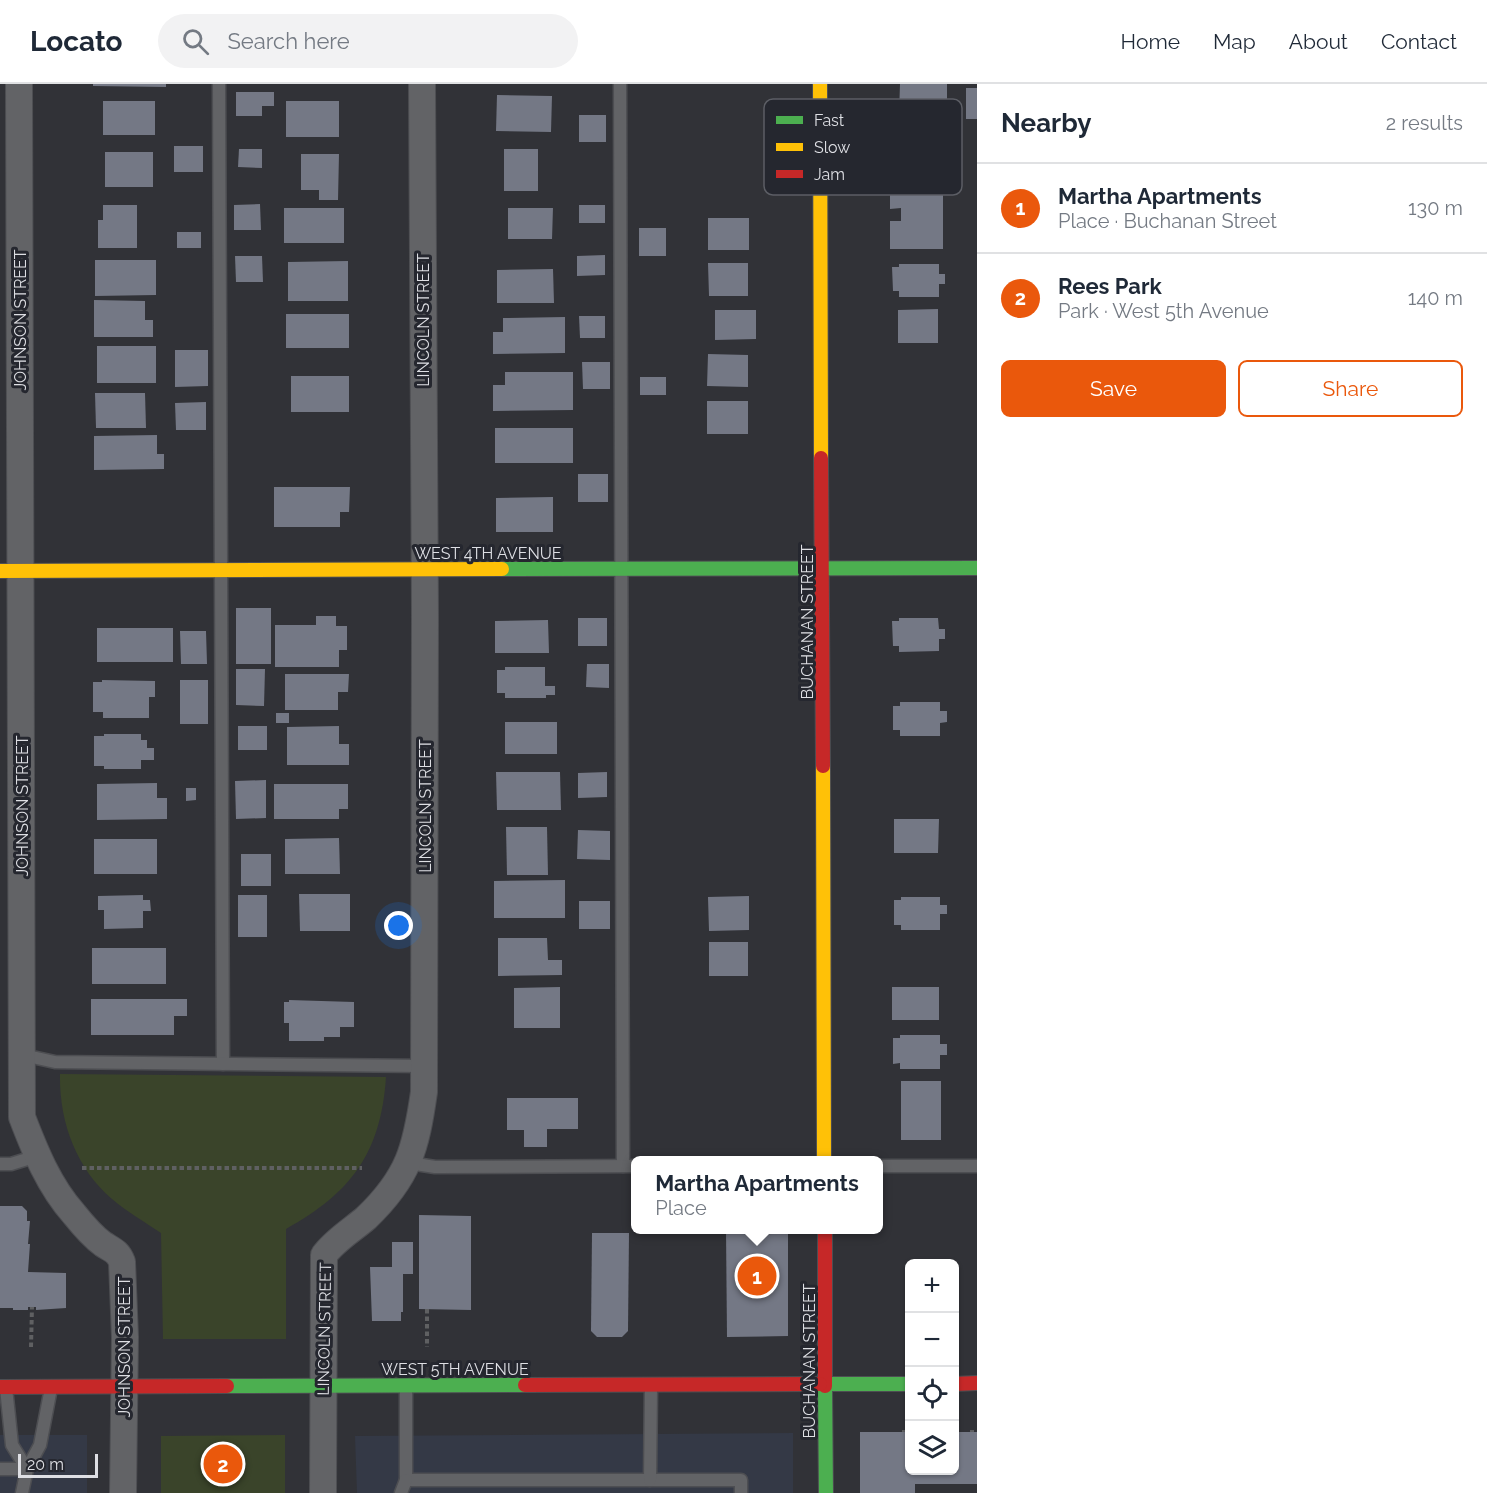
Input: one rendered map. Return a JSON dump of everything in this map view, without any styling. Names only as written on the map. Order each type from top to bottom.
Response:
[{"type":"main road","name":"BUCHANAN STREET","points":[[820,84],[820,99]]},
{"type":"main road","name":"BUCHANAN STREET","points":[[821,195],[824,568],[824,1156]]},
{"type":"main road","name":"WEST 4TH AVENUE","points":[[10,571],[977,568]]},
{"type":"main road","name":"BUCHANAN STREET","points":[[825,1234],[826,1493]]},
{"type":"main road","points":[[959,1384],[977,1383]]},
{"type":"main road","name":"WEST 5TH AVENUE","points":[[3,1386],[905,1384]]},
{"type":"street","name":"JOHNSON STREET","points":[[19,84],[10,571],[23,1055],[22,1116],[37,1156],[72,1213],[104,1244],[119,1254],[122,1262],[125,1386],[123,1493]]},
{"type":"street","name":"LINCOLN STREET","points":[[323,1493],[324,1255],[378,1205],[396,1184],[409,1163],[417,1136],[424,1092],[422,84]]},
{"type":"lane","points":[[219,84],[223,1064]]},
{"type":"lane","points":[[409,1163],[435,1167],[629,1166],[622,569],[620,84]]},
{"type":"lane","points":[[23,1055],[55,1062],[424,1066]]},
{"type":"lane","points":[[0,1164],[11,1164],[37,1156]]},
{"type":"lane","points":[[883,1166],[977,1166]]},
{"type":"lane","points":[[3,1386],[12,1445],[27,1469]]},
{"type":"lane","points":[[22,1493],[27,1469],[40,1445],[52,1386]]},
{"type":"lane","points":[[401,1493],[406,1480],[406,1386]]},
{"type":"lane","points":[[650,1480],[651,1386]]},
{"type":"lane","points":[[0,1470],[27,1469]]},
{"type":"lane","points":[[406,1480],[741,1480],[741,1493]]},
{"type":"path","points":[[82,1168],[362,1168]]},
{"type":"path","points":[[31,1347],[32,1307]]},
{"type":"path","points":[[427,1309],[427,1347]]},
{"type":"shaded area","points":[[793,1433],[793,1493],[357,1493],[355,1436]]},
{"type":"shaded area","points":[[0,1435],[87,1435],[87,1493],[0,1493]]},
{"type":"green space","points":[[60,1074],[386,1077],[377,1128],[358,1168],[345,1185],[328,1201],[286,1229],[286,1339],[163,1339],[161,1233],[112,1199],[99,1187],[79,1158],[63,1109]]},
{"type":"green space","points":[[285,1435],[285,1493],[161,1493],[161,1436]]},
{"type":"building","points":[[93,84],[166,84],[166,87],[93,86]]},
{"type":"building","points":[[900,84],[947,84],[947,99],[900,99]]},
{"type":"building","points":[[966,88],[977,88],[977,119],[966,119]]},
{"type":"building","points":[[236,92],[274,92],[274,106],[262,106],[262,116],[236,116]]},
{"type":"building","points":[[497,95],[552,96],[551,132],[496,131]]},
{"type":"building","points":[[103,101],[155,101],[155,135],[103,135]]},
{"type":"building","points":[[286,101],[339,101],[339,137],[286,137]]},
{"type":"building","points":[[579,115],[606,115],[606,142],[579,142]]},
{"type":"building","points":[[174,146],[203,146],[203,172],[174,172]]},
{"type":"building","points":[[239,149],[262,149],[262,168],[238,167]]},
{"type":"building","points":[[504,149],[538,149],[538,191],[504,191]]},
{"type":"building","points":[[105,152],[153,152],[153,187],[105,187]]},
{"type":"building","points":[[301,154],[339,154],[338,200],[319,200],[319,190],[301,190]]},
{"type":"building","points":[[890,195],[943,195],[943,249],[890,249],[890,221],[901,221],[901,208],[890,209]]},
{"type":"building","points":[[260,204],[261,230],[234,230],[234,205]]},
{"type":"building","points":[[103,205],[137,205],[137,248],[98,248],[98,220],[103,220]]},
{"type":"building","points":[[579,205],[605,205],[605,223],[579,223]]},
{"type":"building","points":[[284,208],[344,208],[344,243],[284,243]]},
{"type":"building","points":[[508,208],[553,208],[552,239],[508,239]]},
{"type":"building","points":[[708,218],[749,218],[749,250],[708,250]]},
{"type":"building","points":[[639,228],[666,228],[666,256],[639,256]]},
{"type":"building","points":[[177,232],[201,232],[201,248],[177,248]]},
{"type":"building","points":[[605,255],[605,275],[577,276],[577,256]]},
{"type":"building","points":[[235,256],[262,256],[263,282],[236,282]]},
{"type":"building","points":[[95,260],[156,260],[156,295],[95,296]]},
{"type":"building","points":[[348,261],[348,301],[288,301],[288,262]]},
{"type":"building","points":[[708,263],[748,263],[748,296],[709,296]]},
{"type":"building","points":[[899,264],[939,264],[939,274],[945,274],[945,284],[939,284],[939,297],[899,297],[899,291],[893,291],[892,267],[899,267]]},
{"type":"building","points":[[553,269],[554,303],[497,303],[497,270]]},
{"type":"building","points":[[94,300],[145,301],[145,320],[153,320],[153,337],[94,337]]},
{"type":"building","points":[[938,309],[938,343],[898,343],[898,310]]},
{"type":"building","points":[[715,310],[756,310],[756,339],[715,340]]},
{"type":"building","points":[[286,314],[349,314],[349,348],[286,348]]},
{"type":"building","points":[[579,316],[605,316],[605,338],[580,338]]},
{"type":"building","points":[[565,317],[565,353],[493,354],[493,332],[503,332],[503,318]]},
{"type":"building","points":[[97,346],[156,346],[156,383],[97,383]]},
{"type":"building","points":[[175,350],[208,350],[208,386],[175,387]]},
{"type":"building","points":[[708,354],[748,355],[748,387],[707,386]]},
{"type":"building","points":[[582,362],[610,362],[610,389],[583,389]]},
{"type":"building","points":[[505,372],[573,372],[573,410],[493,411],[493,385],[505,385]]},
{"type":"building","points":[[291,376],[349,376],[349,412],[291,412]]},
{"type":"building","points":[[640,377],[666,377],[666,395],[640,395]]},
{"type":"building","points":[[95,393],[145,393],[146,428],[96,428]]},
{"type":"building","points":[[707,401],[748,401],[748,434],[707,434]]},
{"type":"building","points":[[206,402],[206,430],[176,430],[175,403]]},
{"type":"building","points":[[495,428],[573,428],[573,463],[495,463]]},
{"type":"building","points":[[157,435],[157,454],[164,454],[164,469],[94,470],[94,436]]},
{"type":"building","points":[[578,474],[608,474],[608,502],[578,502]]},
{"type":"building","points":[[274,487],[350,487],[349,512],[340,512],[340,527],[274,527]]},
{"type":"building","points":[[553,497],[553,532],[496,532],[496,498]]},
{"type":"building","points":[[236,608],[271,608],[271,664],[236,664]]},
{"type":"building","points":[[316,616],[336,616],[336,626],[347,626],[347,650],[339,650],[339,667],[275,667],[275,625],[316,625]]},
{"type":"building","points":[[578,618],[607,618],[607,646],[578,646]]},
{"type":"building","points":[[899,618],[938,618],[939,629],[945,629],[945,639],[939,639],[939,651],[899,652],[899,646],[893,646],[892,621],[899,621]]},
{"type":"building","points":[[548,620],[549,653],[495,653],[495,621]]},
{"type":"building","points":[[97,628],[173,628],[173,662],[97,662]]},
{"type":"building","points":[[180,631],[206,631],[207,664],[181,664]]},
{"type":"building","points":[[587,664],[609,664],[609,688],[586,687]]},
{"type":"building","points":[[505,667],[545,667],[545,686],[555,686],[555,695],[546,695],[546,698],[505,698],[505,693],[497,693],[497,670],[505,670]]},
{"type":"building","points":[[236,669],[265,669],[264,706],[236,705]]},
{"type":"building","points":[[285,674],[349,674],[348,692],[338,692],[338,710],[285,710]]},
{"type":"building","points":[[102,680],[155,681],[155,697],[149,697],[149,718],[103,718],[103,712],[93,712],[93,682],[102,682]]},
{"type":"building","points":[[180,680],[208,680],[208,724],[180,724]]},
{"type":"building","points":[[900,702],[940,702],[940,711],[947,711],[947,722],[940,723],[940,736],[900,736],[900,730],[893,730],[893,706],[900,706]]},
{"type":"building","points":[[276,713],[289,713],[289,723],[276,723]]},
{"type":"building","points":[[505,722],[557,722],[557,754],[505,754]]},
{"type":"building","points":[[238,726],[267,726],[267,750],[238,750]]},
{"type":"building","points":[[339,726],[339,744],[349,744],[349,765],[287,765],[287,727]]},
{"type":"building","points":[[104,734],[141,734],[141,740],[147,740],[147,748],[154,748],[154,760],[141,760],[141,769],[104,769],[104,766],[94,766],[94,736],[104,736]]},
{"type":"building","points":[[496,772],[560,772],[561,810],[497,810]]},
{"type":"building","points":[[607,772],[607,797],[578,798],[578,773]]},
{"type":"building","points":[[266,780],[266,818],[236,819],[235,781]]},
{"type":"building","points":[[157,783],[157,798],[167,798],[167,819],[97,820],[97,784]]},
{"type":"building","points":[[274,784],[348,784],[348,809],[339,809],[339,819],[274,819]]},
{"type":"building","points":[[186,788],[196,788],[196,800],[186,801]]},
{"type":"building","points":[[894,819],[939,819],[938,853],[894,853]]},
{"type":"building","points":[[506,827],[547,827],[548,875],[507,875]]},
{"type":"building","points":[[578,830],[610,831],[610,860],[577,859]]},
{"type":"building","points":[[339,838],[340,874],[285,874],[285,839]]},
{"type":"building","points":[[94,839],[157,839],[157,874],[94,874]]},
{"type":"building","points":[[241,854],[271,854],[271,886],[241,886]]},
{"type":"building","points":[[565,880],[565,918],[494,918],[494,881]]},
{"type":"building","points":[[299,894],[350,894],[350,931],[300,931]]},
{"type":"building","points":[[143,895],[143,900],[150,900],[151,911],[143,911],[143,928],[104,929],[104,910],[98,910],[98,896]]},
{"type":"building","points":[[238,895],[267,895],[267,937],[238,937]]},
{"type":"building","points":[[749,896],[749,930],[709,931],[708,897]]},
{"type":"building","points":[[901,897],[940,897],[940,905],[947,905],[947,914],[940,914],[940,930],[901,930],[901,925],[894,925],[894,900],[901,900]]},
{"type":"building","points":[[579,901],[610,901],[610,929],[579,929]]},
{"type":"building","points":[[498,938],[547,938],[548,960],[562,960],[562,975],[498,976]]},
{"type":"building","points":[[709,942],[748,942],[748,976],[709,976]]},
{"type":"building","points":[[92,948],[166,948],[166,984],[92,984]]},
{"type":"building","points":[[560,987],[560,1028],[514,1028],[514,988]]},
{"type":"building","points":[[892,987],[939,987],[939,1020],[892,1020]]},
{"type":"building","points":[[91,999],[187,999],[187,1016],[174,1016],[174,1035],[91,1035]]},
{"type":"building","points":[[289,1000],[354,1002],[354,1027],[340,1027],[340,1037],[324,1037],[324,1041],[289,1041],[289,1023],[284,1023],[284,1002],[289,1002]]},
{"type":"building","points":[[900,1035],[940,1035],[940,1044],[947,1044],[947,1055],[940,1055],[940,1069],[900,1069],[900,1063],[893,1064],[893,1038],[900,1038]]},
{"type":"building","points":[[901,1081],[941,1081],[941,1140],[901,1140]]},
{"type":"building","points":[[507,1098],[578,1098],[578,1129],[547,1129],[547,1147],[524,1147],[524,1130],[507,1130]]},
{"type":"building","points":[[0,1206],[22,1206],[27,1211],[27,1221],[30,1221],[28,1272],[66,1273],[66,1308],[36,1310],[36,1307],[28,1307],[28,1310],[13,1310],[13,1308],[0,1308]]},
{"type":"building","points":[[419,1215],[471,1216],[471,1310],[419,1309]]},
{"type":"building","points":[[592,1233],[629,1233],[628,1331],[622,1337],[597,1337],[591,1331]]},
{"type":"building","points":[[726,1234],[788,1234],[788,1336],[727,1337]]},
{"type":"building","points":[[392,1242],[413,1242],[413,1274],[403,1274],[401,1321],[372,1321],[370,1267],[392,1267]]},
{"type":"building","points":[[860,1432],[905,1432],[905,1475],[959,1475],[959,1432],[977,1432],[977,1484],[915,1484],[915,1493],[860,1493]]},
{"type":"traffic: fast","points":[[502,569],[977,568]]},
{"type":"traffic: fast","points":[[820,1384],[905,1384]]},
{"type":"traffic: fast","points":[[227,1386],[525,1385]]},
{"type":"traffic: fast","points":[[825,1386],[826,1493]]},
{"type":"traffic: slow","points":[[820,84],[820,99]]},
{"type":"traffic: slow","points":[[820,195],[821,458]]},
{"type":"traffic: slow","points":[[0,571],[502,569]]},
{"type":"traffic: slow","points":[[823,766],[824,1156]]},
{"type":"traffic: jam","points":[[821,458],[823,766]]},
{"type":"traffic: jam","points":[[825,1234],[825,1386]]},
{"type":"traffic: jam","points":[[959,1384],[977,1383]]},
{"type":"traffic: jam","points":[[525,1385],[820,1384]]},
{"type":"traffic: jam","points":[[0,1387],[227,1386]]},
{"type":"place","name":"Martha Apartments","points":[[757,1276]]},
{"type":"place","name":"Rees Park","points":[[223,1464]]}]
